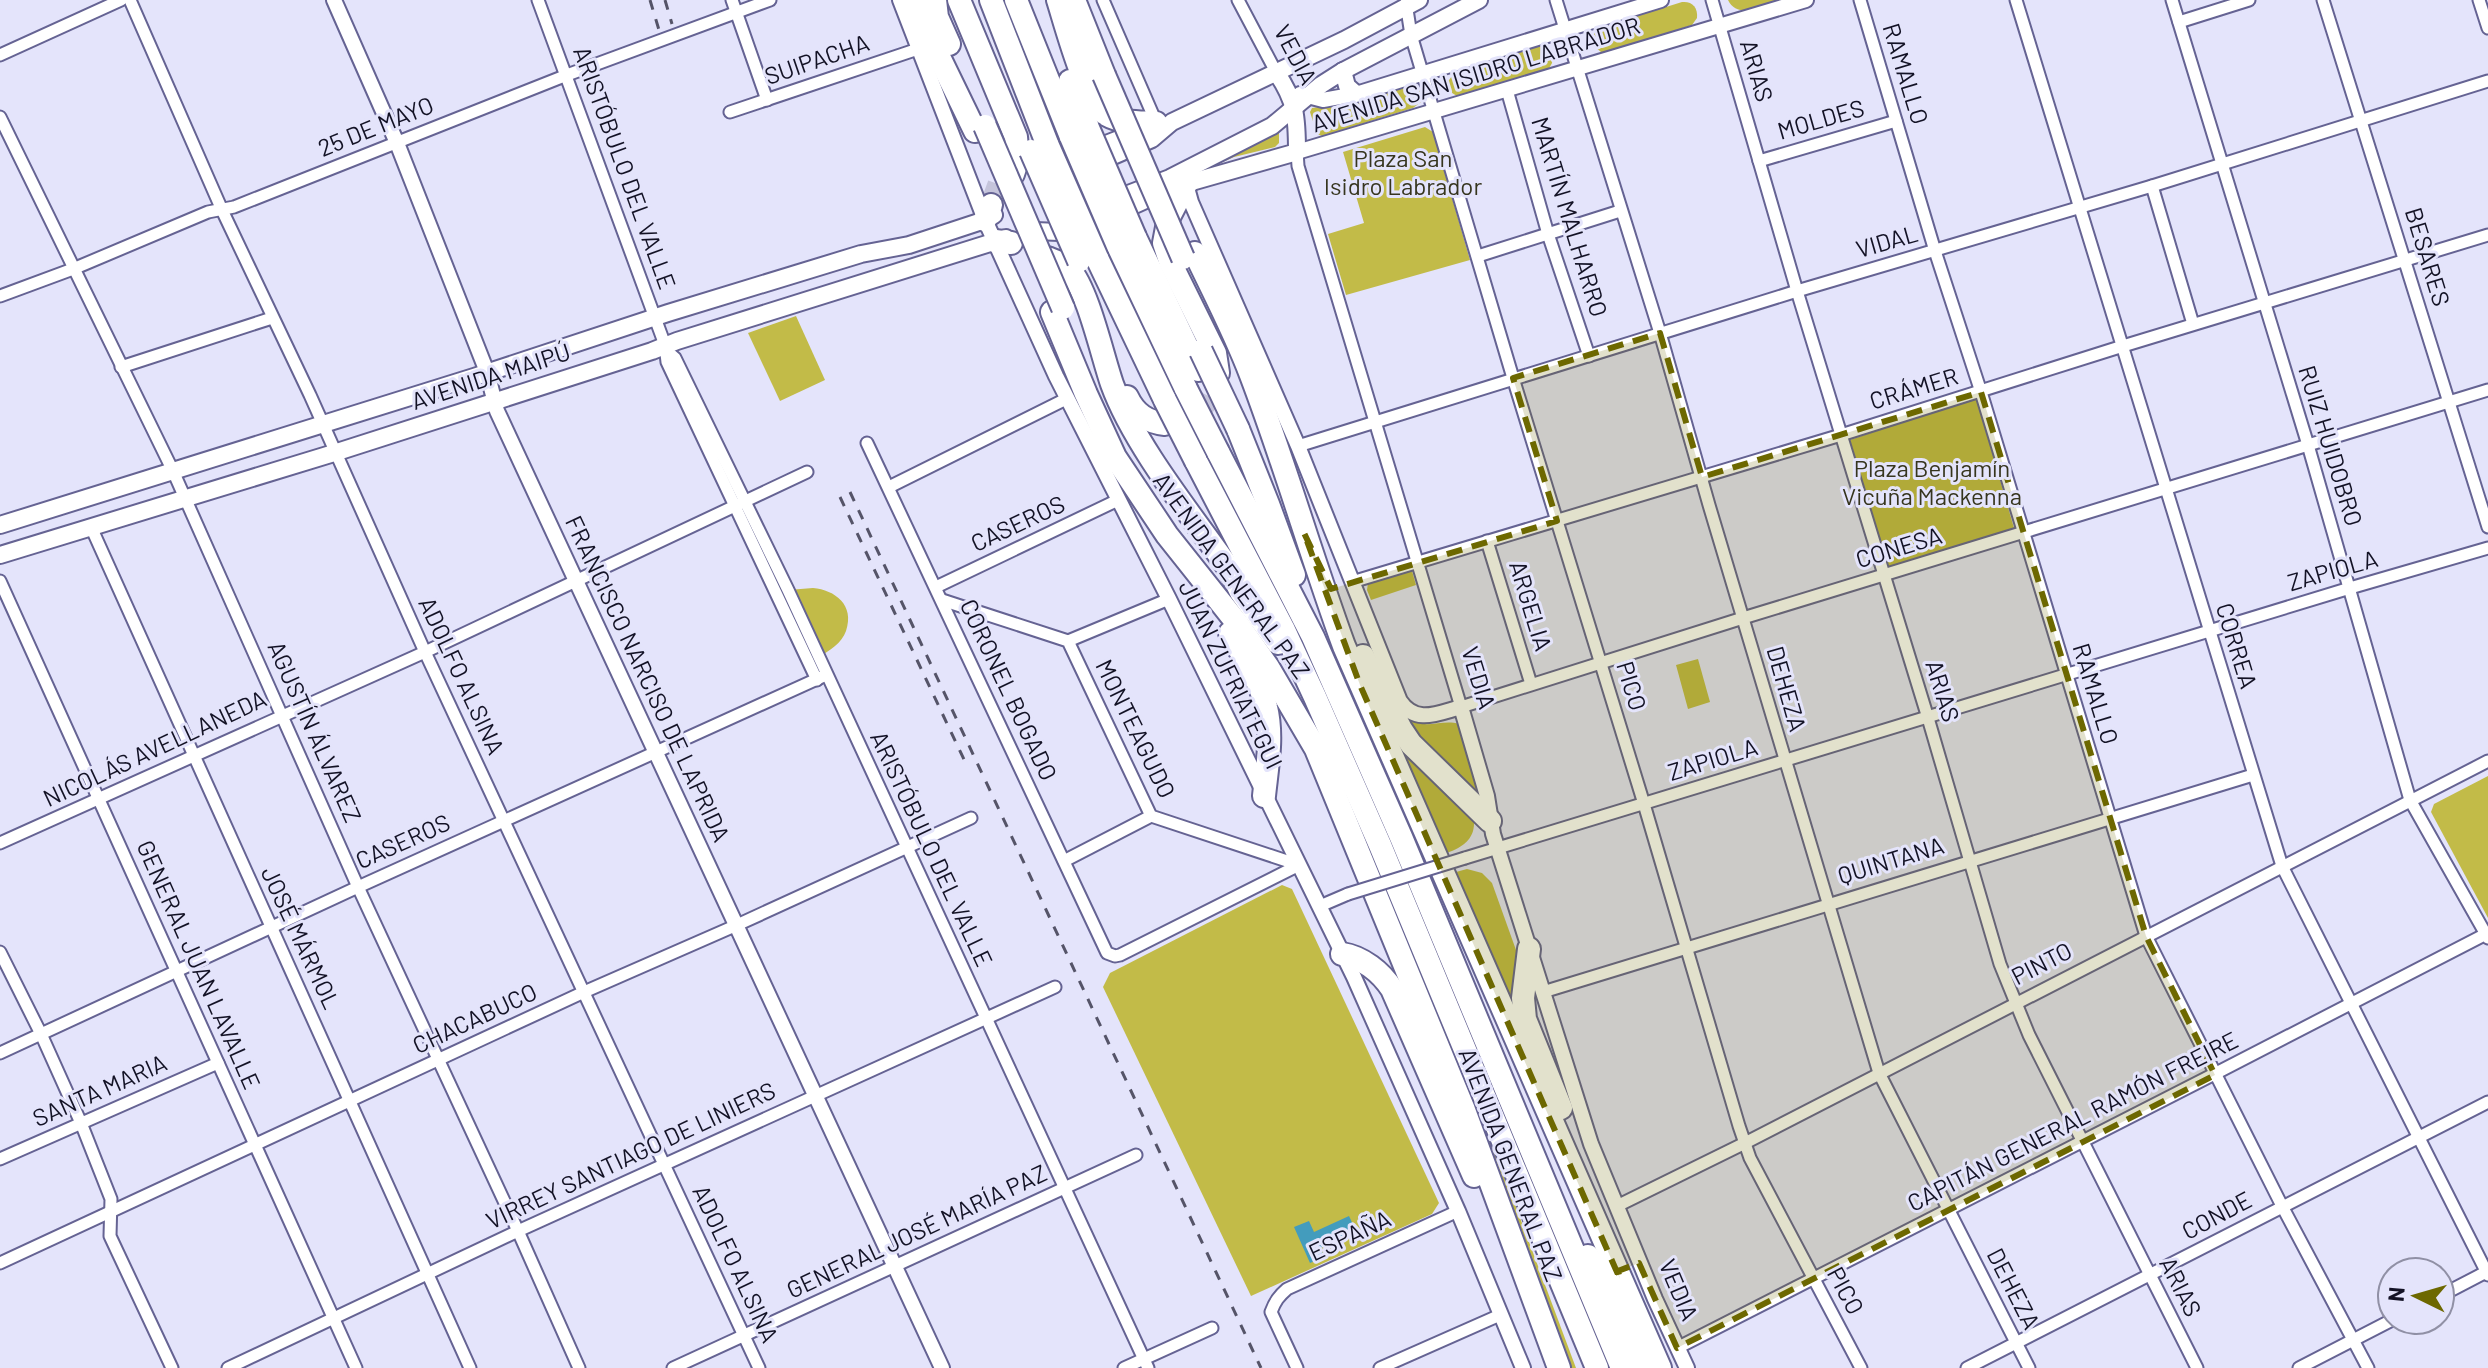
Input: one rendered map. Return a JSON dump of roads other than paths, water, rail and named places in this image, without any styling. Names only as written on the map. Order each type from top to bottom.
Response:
[{"type":"highway","name":"AVENIDA GENERAL PAZ","points":[[915,0],[934,48],[980,128],[1057,310],[1086,394],[1115,457],[1152,515],[1260,656],[1316,749],[1464,1110],[1559,1368]]},
{"type":"highway","points":[[935,0],[939,23],[980,128]]},
{"type":"highway","name":"AVENIDA GENERAL PAZ","points":[[991,0],[1039,149],[1088,260],[1165,400],[1283,628],[1315,697],[1380,845],[1597,1368]]},
{"type":"highway","points":[[1016,0],[1092,144]]},
{"type":"highway","points":[[1046,0],[1061,54],[1127,241],[1201,371]]},
{"type":"highway","points":[[1058,0],[1098,108],[1117,119],[1163,125]]},
{"type":"highway","points":[[1074,0],[1110,73]]},
{"type":"highway","name":"AVENIDA GENERAL PAZ","points":[[1089,0],[1110,73],[1189,256],[1242,353],[1360,685],[1660,1368]]},
{"type":"highway","points":[[959,1],[1039,149]]},
{"type":"highway","points":[[959,1],[1016,137],[1018,155],[1009,169]]},
{"type":"highway","points":[[1182,190],[1157,221],[1153,235],[1154,248],[1229,439],[1268,504],[1313,637]]},
{"type":"highway","points":[[1189,256],[1230,365],[1232,377],[1229,393]]},
{"type":"highway","points":[[1047,258],[1064,265],[1074,277],[1113,386],[1145,448],[1315,697]]},
{"type":"highway","points":[[1088,260],[1122,386],[1132,406],[1144,418],[1169,430],[1151,433],[1126,414]]},
{"type":"highway","points":[[1057,310],[1133,453],[1223,577],[1241,592]]},
{"type":"highway","name":"AVENIDA GENERAL PAZ","points":[[1229,439],[1401,837],[1622,1368]]},
{"type":"highway","points":[[1304,533],[1401,729],[1426,759],[1490,821]]},
{"type":"highway","points":[[1183,557],[1262,693],[1269,740],[1264,796]]},
{"type":"highway","points":[[1529,949],[1523,998],[1525,1019],[1588,1175],[1620,1279]]},
{"type":"highway","points":[[1342,954],[1356,958],[1378,973],[1392,989],[1498,1231],[1537,1309]]},
{"type":"highway","points":[[1539,1168],[1605,1287],[1641,1368]]},
{"type":"highway","points":[[1547,1248],[1571,1339],[1582,1368]]},
{"type":"main road","points":[[1297,152],[1182,190],[1174,187],[1125,202],[1272,126],[1343,71],[1479,0]]},
{"type":"main road","points":[[1092,144],[1163,125],[1281,79],[1410,2]]},
{"type":"main road","points":[[1343,71],[1347,86],[1356,94]]},
{"type":"main road","name":"VEDIA","points":[[1281,79],[1302,103],[1297,152]]},
{"type":"main road","points":[[1092,144],[1132,148],[1152,139],[1163,125]]},
{"type":"main road","points":[[1021,196],[1038,184]]},
{"type":"main road","name":"AVENIDA MAIPÚ","points":[[0,525],[656,317],[871,251],[909,245],[992,212]]},
{"type":"main road","points":[[1035,231],[1057,228]]},
{"type":"main road","name":"AVENIDA MAIPÚ","points":[[0,555],[1005,241]]},
{"type":"street","points":[[0,55],[121,0]]},
{"type":"street","name":"ADOLFO ALSINA","points":[[130,0],[222,210],[425,652],[759,1368]]},
{"type":"street","name":"FRANCISCO NARCISO DE LAPRIDA","points":[[334,0],[397,143],[487,372],[494,400],[942,1368]]},
{"type":"street","name":"ARISTÓBULO DEL VALLE","points":[[538,0],[667,348],[675,358],[739,504],[788,590],[822,677],[906,847],[1146,1363]]},
{"type":"street","points":[[732,0],[767,100]]},
{"type":"street","name":"25 DE MAYO","points":[[0,296],[208,212],[234,207],[567,75],[770,0]]},
{"type":"street","name":"JUAN ZUFRIATEGUI","points":[[900,0],[918,49],[1005,241],[1066,399],[1169,599],[1320,906],[1458,1211],[1523,1368]]},
{"type":"street","points":[[1103,0],[1163,125]]},
{"type":"street","name":"VEDIA","points":[[1238,0],[1281,79]]},
{"type":"street","name":"DEHEZA","points":[[1556,0],[1660,333],[1879,1073],[2029,1368]]},
{"type":"street","name":"AVENIDA SAN ISIDRO LABRADOR","points":[[1302,103],[1356,94],[1661,0]]},
{"type":"street","name":"ARIAS","points":[[1712,0],[2000,964],[2015,1003],[2081,1141],[2197,1368]]},
{"type":"street","name":"AVENIDA SAN ISIDRO LABRADOR","points":[[1297,152],[1806,0]]},
{"type":"street","name":"RAMALLO","points":[[1860,0],[2146,936],[2282,1206],[2368,1368]]},
{"type":"street","name":"CORREA","points":[[2016,0],[2282,866],[2488,1273]]},
{"type":"street","name":"RUIZ HUIDOBRO","points":[[2172,0],[2308,445],[2410,800],[2487,935]]},
{"type":"street","points":[[2179,22],[2249,0]]},
{"type":"street","name":"BESARES","points":[[2323,0],[2488,527]]},
{"type":"street","points":[[2479,0],[2488,28]]},
{"type":"street","name":"PICO","points":[[1410,2],[1411,35],[1745,1143],[1750,1158],[1861,1368]]},
{"type":"street","name":"SUIPACHA","points":[[730,112],[918,49]]},
{"type":"street","name":"VIDAL","points":[[1298,446],[2488,81]]},
{"type":"street","name":"MARTÍN MALHARRO","points":[[1507,90],[1548,234],[1589,356]]},
{"type":"street","name":"AGUSTÍN ÁLVAREZ","points":[[0,117],[173,471],[358,887],[579,1368]]},
{"type":"street","name":"MOLDES","points":[[1759,161],[1896,121]]},
{"type":"street","name":"VEDIA","points":[[1297,152],[1298,166],[1487,796],[1497,849],[1583,1121],[1687,1368]]},
{"type":"street","points":[[2152,186],[2193,324]]},
{"type":"street","points":[[1182,190],[1191,202],[1298,446],[1352,582]]},
{"type":"street","points":[[1478,256],[1620,211]]},
{"type":"street","name":"CRÁMER","points":[[1352,582],[2488,235]]},
{"type":"street","points":[[121,367],[272,318]]},
{"type":"street","name":"CONESA","points":[[1352,582],[1400,701],[1414,714],[1424,716],[2488,390]]},
{"type":"street","points":[[889,487],[1066,399]]},
{"type":"street","name":"CORONEL BOGADO","points":[[867,443],[1107,953],[1120,955],[1299,865]]},
{"type":"street","name":"NICOLÁS AVELLANEDA","points":[[0,843],[425,652],[807,472]]},
{"type":"street","name":"CASEROS","points":[[936,587],[1118,500]]},
{"type":"street","name":"JOSÉ MÁRMOL","points":[[91,527],[470,1368]]},
{"type":"street","name":"ARGELIA","points":[[1487,541],[1531,684]]},
{"type":"street","name":"ZAPIOLA","points":[[1320,906],[1348,894],[1465,858],[2488,548]]},
{"type":"street","name":"GENERAL JUAN LAVALLE","points":[[0,581],[356,1368]]},
{"type":"street","points":[[1068,641],[1169,599]]},
{"type":"street","name":"MONTEAGUDO","points":[[942,600],[1068,641],[1151,816],[1299,865]]},
{"type":"street","name":"CASEROS","points":[[0,1053],[822,677]]},
{"type":"street","name":"PINTO","points":[[1617,1206],[2488,761]]},
{"type":"street","name":"QUINTANA","points":[[1543,992],[2253,775]]},
{"type":"street","points":[[1064,861],[1151,816]]},
{"type":"street","name":"CHACABUCO","points":[[0,1263],[584,992],[971,818]]},
{"type":"street","name":"CAPITÁN GENERAL RAMÓN FREIRE","points":[[1677,1348],[2487,935]]},
{"type":"street","points":[[0,952],[81,1123],[108,1189],[110,1236],[172,1368]]},
{"type":"street","name":"VIRREY SANTIAGO DE LINIERS","points":[[228,1368],[518,1231],[1055,987]]},
{"type":"street","name":"SANTA MARIA","points":[[0,1159],[218,1063]]},
{"type":"street","name":"CONDE","points":[[1967,1368],[2488,1102]]},
{"type":"street","name":"GENERAL JOSÉ MARÍA PAZ","points":[[673,1368],[1136,1155]]},
{"type":"street","name":"ESPAÑA","points":[[1297,1368],[1271,1312],[1275,1301],[1287,1289],[1458,1211]]},
{"type":"street","points":[[2456,1288],[2488,1273]]},
{"type":"street","points":[[1380,1368],[1500,1315]]},
{"type":"street","points":[[1124,1368],[1146,1363],[1212,1328]]},
{"type":"street","points":[[2299,1368],[2376,1328]]},
{"type":"water","points":[[1349,1216],[1357,1233],[1321,1248],[1324,1257],[1310,1263],[1294,1227],[1309,1221],[1314,1232]]},
{"type":"tunnel","points":[[991,205],[1006,164]]},
{"type":"tunnel","points":[[1165,424],[1186,420],[1201,409],[1212,393],[1218,373]]},
{"type":"railway","points":[[650,0],[659,30]]},
{"type":"railway","points":[[665,0],[672,24]]},
{"type":"railway","points":[[850,492],[1261,1368]]},
{"type":"railway","points":[[840,497],[968,768]]},
{"type":"park label","name":"Plaza San Isidro Labrador","points":[[1403,173]]},
{"type":"park label","name":"Plaza Benjamín Vicuña Mackenna","points":[[1932,483]]}]
